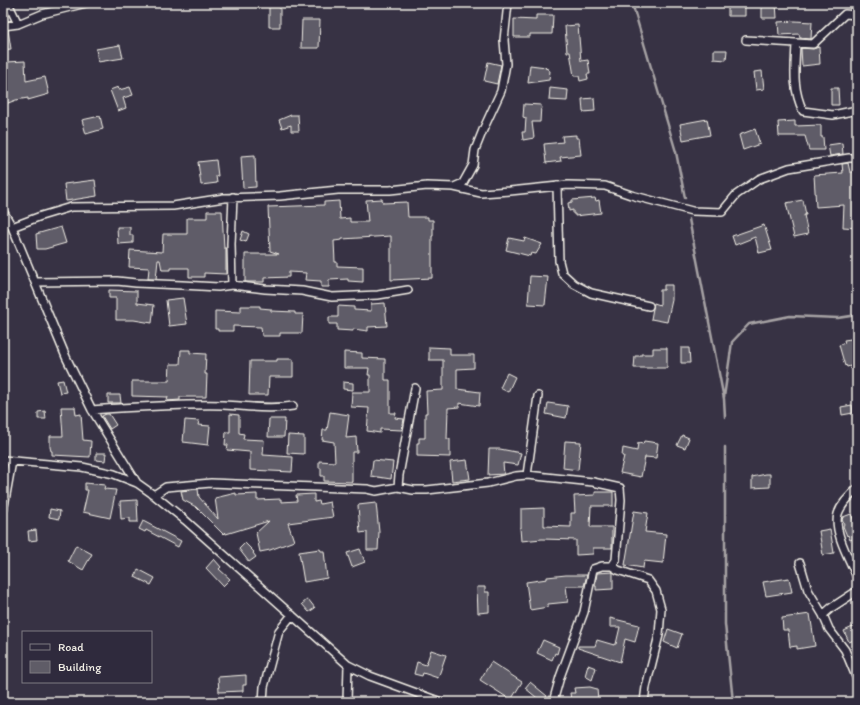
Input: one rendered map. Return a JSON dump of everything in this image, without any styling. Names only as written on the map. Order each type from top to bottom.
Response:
[{"type":"street","points":[[8,3],[18,24]]},
{"type":"street","points":[[3,26],[18,24],[42,14],[86,3]]},
{"type":"street","points":[[454,187],[463,183],[468,176],[473,165],[476,150],[483,130],[501,91],[506,64],[504,40],[508,3]]},
{"type":"street","points":[[854,3],[857,12]]},
{"type":"street","points":[[746,40],[813,44],[845,14],[857,16]]},
{"type":"street","points":[[796,44],[794,81],[803,111],[833,115],[857,110]]},
{"type":"street","points":[[8,225],[71,207],[172,206],[234,197],[280,196],[338,190],[390,190],[427,186],[454,187],[481,193],[568,185],[605,186],[631,195],[692,211],[722,212],[736,195],[759,179],[789,168],[857,158]]},
{"type":"street","points":[[557,186],[559,261],[562,273],[574,284],[591,293],[650,306]]},
{"type":"street","points":[[232,285],[231,244],[234,197]]},
{"type":"street","points":[[3,211],[35,282],[66,357],[92,410],[137,483]]},
{"type":"street","points":[[35,282],[117,281],[189,286],[232,285],[302,291],[332,297],[378,295],[408,290]]},
{"type":"street","points":[[398,487],[415,388]]},
{"type":"street","points":[[527,474],[538,396]]},
{"type":"street","points":[[92,410],[145,406],[223,405],[283,408],[293,406]]},
{"type":"street","points":[[3,460],[82,467],[114,474],[137,483],[154,494],[185,520],[348,665],[370,676],[440,702]]},
{"type":"street","points":[[3,512],[12,461]]},
{"type":"street","points":[[154,494],[166,487],[211,484],[366,489],[376,491],[398,487],[413,490],[427,490],[488,484],[527,474],[593,482],[620,488],[621,500],[618,542],[616,560],[612,566]]},
{"type":"street","points":[[857,489],[848,497],[842,506],[838,513],[837,520],[839,534],[857,577]]},
{"type":"street","points":[[800,563],[808,590],[823,615],[829,629],[844,650],[857,679]]},
{"type":"street","points":[[553,702],[560,677],[584,612],[593,569],[602,566],[612,566],[618,570],[648,580],[656,591],[661,609],[659,635],[644,702]]},
{"type":"street","points":[[823,615],[857,591]]},
{"type":"street","points":[[263,702],[264,687],[278,631],[292,615]]},
{"type":"street","points":[[347,702],[348,665]]},
{"type":"building","points":[[728,3],[745,3],[745,16],[728,16]]},
{"type":"building","points":[[762,3],[776,3],[777,18],[762,18]]},
{"type":"building","points":[[269,6],[280,6],[280,27],[269,27]]},
{"type":"building","points":[[536,15],[553,15],[552,34],[530,34],[530,37],[514,37],[514,19],[536,20]]},
{"type":"building","points":[[302,20],[320,20],[319,48],[301,48]]},
{"type":"building","points":[[778,22],[812,22],[811,39],[800,38],[799,34],[779,35]]},
{"type":"building","points":[[578,25],[581,61],[588,60],[590,74],[587,74],[588,79],[580,81],[579,76],[574,76],[570,52],[567,52],[565,26]]},
{"type":"building","points":[[8,30],[11,49],[3,50],[3,31]]},
{"type":"building","points":[[120,45],[123,58],[98,62],[96,49]]},
{"type":"building","points":[[819,47],[820,64],[802,66],[801,48],[813,49]]},
{"type":"building","points":[[714,50],[727,50],[726,60],[714,59]]},
{"type":"building","points":[[25,61],[26,81],[45,77],[49,94],[28,100],[28,98],[16,100],[3,105],[3,88],[8,86],[7,62]]},
{"type":"building","points":[[488,62],[501,65],[497,84],[484,81]]},
{"type":"building","points":[[530,65],[546,67],[545,68],[550,71],[549,80],[528,83]]},
{"type":"building","points":[[762,71],[764,89],[756,90],[754,72]]},
{"type":"building","points":[[118,87],[119,90],[130,87],[133,95],[123,98],[126,108],[118,111],[110,90]]},
{"type":"building","points":[[550,88],[568,90],[567,101],[549,100]]},
{"type":"building","points":[[831,88],[838,88],[839,105],[831,105]]},
{"type":"building","points":[[594,98],[595,111],[583,112],[582,99]]},
{"type":"building","points":[[524,104],[541,105],[540,122],[532,122],[534,138],[523,140],[522,132],[525,132],[526,118],[523,117]]},
{"type":"building","points":[[291,115],[298,115],[299,131],[291,131],[291,125],[282,128],[279,120]]},
{"type":"building","points":[[100,116],[103,129],[86,134],[82,120]]},
{"type":"building","points":[[707,119],[710,135],[683,140],[680,124]]},
{"type":"building","points":[[795,121],[795,126],[821,125],[821,137],[823,137],[824,150],[809,150],[805,136],[779,136],[778,122]]},
{"type":"building","points":[[755,129],[760,144],[743,150],[739,135]]},
{"type":"building","points":[[576,135],[576,138],[579,138],[581,155],[560,157],[561,161],[546,163],[544,144],[563,142],[562,136]]},
{"type":"building","points":[[842,143],[843,154],[830,156],[828,145]]},
{"type":"building","points":[[255,155],[256,187],[243,188],[241,156]]},
{"type":"building","points":[[216,160],[218,176],[216,176],[217,183],[201,185],[198,162]]},
{"type":"building","points":[[848,163],[850,172],[854,172],[857,228],[843,227],[844,205],[816,207],[814,175],[843,173],[842,164]]},
{"type":"building","points":[[95,180],[97,196],[66,201],[64,184]]},
{"type":"building","points":[[595,198],[596,201],[599,200],[601,213],[575,216],[575,214],[573,214],[573,210],[569,211],[568,203],[572,202],[572,200]]},
{"type":"building","points":[[382,199],[383,203],[407,202],[408,217],[428,217],[428,220],[433,220],[432,278],[391,280],[391,236],[342,239],[334,241],[335,262],[337,262],[337,266],[363,267],[363,282],[348,281],[348,279],[329,280],[329,287],[321,287],[321,281],[305,280],[306,273],[289,272],[289,277],[264,278],[264,282],[245,282],[245,254],[279,254],[270,251],[268,207],[324,205],[324,202],[339,201],[340,219],[350,218],[350,222],[368,222],[366,200]]},
{"type":"building","points":[[803,200],[808,234],[794,237],[786,203]]},
{"type":"building","points":[[207,211],[222,211],[224,248],[226,248],[226,274],[204,273],[204,277],[189,277],[189,268],[171,268],[171,270],[162,270],[160,260],[158,260],[156,279],[148,279],[149,268],[129,267],[130,250],[162,252],[163,234],[187,234],[187,218],[207,218]]},
{"type":"building","points":[[764,225],[772,250],[759,253],[755,237],[735,245],[732,236]]},
{"type":"building","points":[[61,227],[66,243],[45,249],[37,249],[36,234]]},
{"type":"building","points":[[117,227],[130,227],[130,235],[133,235],[133,243],[118,244]]},
{"type":"building","points":[[243,231],[249,234],[246,242],[240,240]]},
{"type":"building","points":[[509,238],[524,241],[525,238],[542,244],[536,254],[531,253],[530,256],[506,250]]},
{"type":"building","points":[[530,276],[548,277],[545,305],[528,304]]},
{"type":"building","points":[[664,285],[672,285],[672,300],[667,322],[651,319],[654,303],[660,305],[660,290],[664,290]]},
{"type":"building","points":[[109,290],[137,291],[137,303],[154,305],[152,323],[134,320],[116,320],[116,298],[109,298]]},
{"type":"building","points":[[183,298],[187,324],[169,326],[166,300]]},
{"type":"building","points":[[385,303],[387,326],[368,327],[368,331],[353,329],[353,331],[337,330],[337,324],[329,324],[329,317],[338,317],[338,306],[354,307],[354,310],[371,311],[371,304]]},
{"type":"building","points":[[241,306],[260,306],[260,308],[271,309],[271,311],[295,312],[295,314],[303,314],[302,333],[280,333],[280,336],[262,336],[261,327],[233,326],[233,331],[218,331],[218,329],[215,329],[215,311],[241,312]]},
{"type":"building","points":[[844,340],[854,340],[857,350],[857,367],[851,369],[850,366],[845,366],[839,345],[845,343]]},
{"type":"building","points":[[429,347],[450,348],[450,355],[474,355],[474,368],[457,369],[457,389],[480,392],[479,406],[459,403],[459,407],[448,408],[447,439],[450,439],[450,457],[417,456],[417,443],[419,443],[419,438],[425,438],[425,413],[427,413],[426,391],[443,390],[443,360],[429,360]]},
{"type":"building","points":[[653,348],[667,348],[667,368],[634,368],[635,356],[641,356],[641,354],[653,354]]},
{"type":"building","points":[[681,348],[689,348],[690,363],[681,363]]},
{"type":"building","points":[[181,350],[190,350],[190,353],[206,354],[206,397],[180,397],[180,400],[167,401],[168,397],[132,396],[132,381],[169,381],[170,364],[180,364]]},
{"type":"building","points":[[344,352],[362,353],[362,358],[385,359],[385,380],[390,380],[390,413],[396,413],[395,418],[404,419],[402,430],[380,429],[380,433],[367,431],[369,408],[351,407],[352,392],[370,392],[370,375],[368,375],[369,368],[344,368]]},
{"type":"building","points":[[277,359],[293,359],[293,377],[269,377],[268,395],[249,395],[250,361],[277,361]]},
{"type":"building","points":[[507,373],[515,377],[508,392],[500,388]]},
{"type":"building","points":[[63,380],[66,392],[60,393],[57,381]]},
{"type":"building","points":[[343,382],[353,383],[353,390],[343,389]]},
{"type":"building","points":[[108,395],[120,395],[121,403],[108,403]]},
{"type":"building","points":[[548,403],[568,406],[566,418],[546,414]]},
{"type":"building","points":[[852,405],[853,413],[842,415],[841,407]]},
{"type":"building","points":[[61,407],[75,407],[76,415],[81,414],[83,440],[91,441],[90,457],[52,455],[50,436],[63,436]]},
{"type":"building","points":[[45,411],[46,419],[38,419],[38,412]]},
{"type":"building","points":[[330,412],[349,415],[346,438],[356,437],[357,452],[352,452],[352,482],[324,481],[324,476],[321,476],[319,461],[335,462],[334,442],[322,440],[323,430],[327,430]]},
{"type":"building","points":[[109,414],[116,425],[110,429],[102,416]]},
{"type":"building","points":[[230,414],[239,415],[239,433],[244,434],[243,439],[264,440],[263,455],[293,457],[292,472],[250,470],[250,452],[227,450],[228,445],[225,445],[226,432],[230,432]]},
{"type":"building","points":[[269,419],[285,419],[284,437],[268,437]]},
{"type":"building","points":[[185,420],[199,421],[198,425],[210,426],[208,445],[183,442]]},
{"type":"building","points":[[288,435],[304,436],[304,454],[287,453]]},
{"type":"building","points":[[682,435],[689,438],[685,448],[677,445]]},
{"type":"building","points":[[565,441],[581,442],[578,470],[563,468]]},
{"type":"building","points":[[644,441],[658,443],[656,458],[645,457],[641,477],[620,473],[624,456],[622,456],[623,448],[637,451],[638,443],[643,444]]},
{"type":"building","points":[[489,449],[500,449],[521,453],[518,465],[503,463],[504,474],[488,475]]},
{"type":"building","points":[[96,453],[106,453],[105,461],[96,460]]},
{"type":"building","points":[[373,460],[393,462],[391,479],[371,476]]},
{"type":"building","points":[[467,460],[470,479],[452,481],[450,462]]},
{"type":"building","points":[[770,474],[770,487],[752,488],[752,477]]},
{"type":"building","points":[[85,483],[105,485],[104,489],[116,490],[110,518],[83,512],[88,490],[85,490]]},
{"type":"building","points":[[198,489],[199,497],[218,519],[215,498],[236,493],[236,495],[257,494],[257,500],[281,499],[281,502],[297,501],[296,495],[314,494],[314,502],[319,501],[320,504],[330,502],[333,517],[288,523],[294,541],[260,552],[256,533],[269,521],[226,534],[225,532],[223,534],[196,507],[183,500],[181,491]]},
{"type":"building","points":[[595,492],[613,492],[613,506],[591,506],[590,527],[612,527],[612,548],[593,548],[593,554],[576,555],[576,540],[542,539],[521,541],[521,509],[544,508],[544,526],[571,527],[571,513],[575,513],[574,496],[595,495]]},
{"type":"building","points":[[137,500],[138,522],[130,522],[130,518],[121,519],[120,501]]},
{"type":"building","points":[[376,503],[379,532],[378,550],[367,550],[367,532],[360,533],[358,505]]},
{"type":"building","points":[[50,509],[60,511],[59,519],[49,517]]},
{"type":"building","points":[[634,511],[648,513],[645,532],[666,534],[663,563],[644,561],[643,568],[625,565]]},
{"type":"building","points":[[851,514],[857,529],[857,538],[850,540],[843,526],[844,524],[842,520],[843,517]]},
{"type":"building","points":[[143,521],[181,541],[178,547],[146,530],[145,532],[139,529]]},
{"type":"building","points":[[830,529],[834,553],[823,555],[819,531]]},
{"type":"building","points":[[36,530],[37,540],[29,541],[28,531]]},
{"type":"building","points":[[245,543],[254,552],[253,553],[256,557],[249,562],[239,549]]},
{"type":"building","points":[[76,545],[92,554],[83,570],[68,561]]},
{"type":"building","points":[[320,549],[321,551],[324,551],[327,578],[304,582],[299,552]]},
{"type":"building","points":[[360,549],[365,562],[352,567],[347,553]]},
{"type":"building","points":[[214,559],[221,567],[219,569],[230,579],[223,586],[206,568]]},
{"type":"building","points":[[138,569],[155,578],[151,585],[135,577]]},
{"type":"building","points":[[613,572],[613,589],[596,590],[595,586],[597,573]]},
{"type":"building","points":[[587,575],[584,586],[566,586],[568,602],[548,604],[548,607],[530,610],[526,582],[547,579],[547,577]]},
{"type":"building","points":[[789,578],[792,592],[766,596],[763,582]]},
{"type":"building","points":[[477,587],[485,587],[485,592],[489,592],[489,612],[478,613]]},
{"type":"building","points":[[308,599],[315,608],[309,612],[302,604]]},
{"type":"building","points":[[810,614],[815,646],[797,649],[797,646],[790,647],[788,630],[783,630],[782,618]]},
{"type":"building","points":[[610,618],[639,625],[635,642],[625,639],[620,662],[578,648],[578,646],[595,646],[597,640],[614,645],[616,644],[620,627],[610,627]]},
{"type":"building","points":[[857,625],[857,639],[849,642],[844,631]]},
{"type":"building","points":[[668,629],[682,634],[677,648],[664,642]]},
{"type":"building","points":[[543,640],[559,647],[557,654],[555,653],[552,660],[537,653]]},
{"type":"building","points":[[431,650],[446,655],[438,678],[423,673],[422,676],[414,674],[417,662],[426,665]]},
{"type":"building","points":[[491,662],[522,682],[511,700],[480,680]]},
{"type":"building","points":[[588,665],[596,668],[592,680],[585,676]]},
{"type":"building","points":[[246,675],[246,685],[243,685],[243,691],[219,692],[218,677]]},
{"type":"building","points":[[530,682],[547,696],[542,702],[525,688]]},
{"type":"building","points":[[590,687],[597,689],[598,701],[575,702],[575,700],[571,700],[570,693],[575,693],[574,688]]},
{"type":"waterway","points":[[632,3],[676,152],[685,198]]},
{"type":"waterway","points":[[689,219],[724,399],[725,417]]},
{"type":"waterway","points":[[724,397],[732,342],[749,324],[790,316],[838,318],[857,315]]},
{"type":"waterway","points":[[725,447],[725,624],[733,702]]}]
